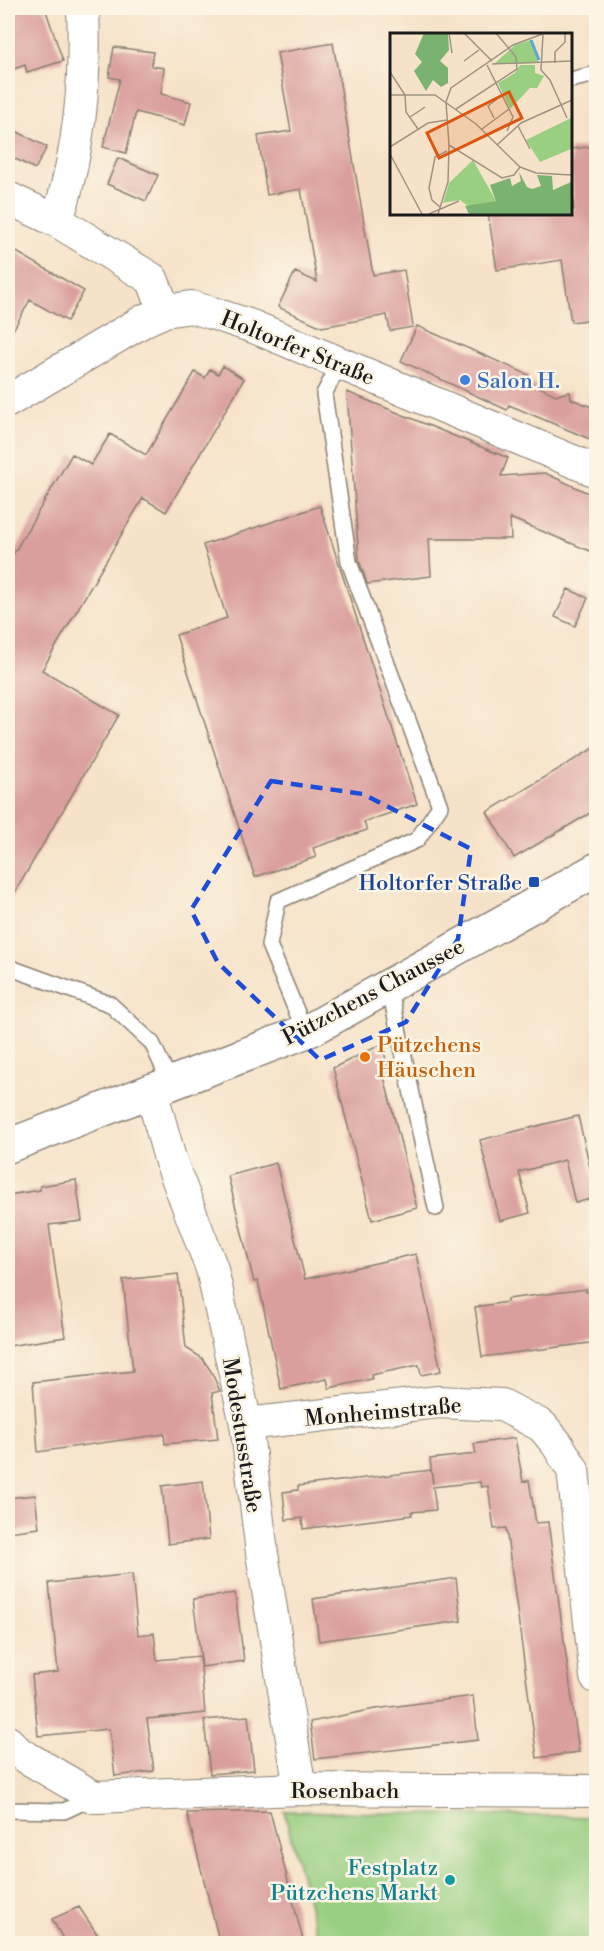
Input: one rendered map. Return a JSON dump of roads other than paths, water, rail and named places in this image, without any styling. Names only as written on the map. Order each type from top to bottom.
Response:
[{"type":"street","points":[[57,221],[72,175],[85,69],[83,8]]},
{"type":"street","points":[[8,198],[57,221],[152,279],[165,311]]},
{"type":"street","name":"Holtorfer Straße","points":[[8,401],[145,320],[165,311],[191,307],[254,327],[597,471]]},
{"type":"street","name":"Pützchens Chaussee","points":[[8,1146],[305,1032],[597,870]]},
{"type":"street","name":"Modestusstraße","points":[[161,1086],[170,1159],[212,1269],[246,1424],[264,1564],[300,1789]]},
{"type":"street","name":"Monheimstraße","points":[[246,1424],[438,1402],[502,1405],[542,1426],[557,1444],[573,1470],[597,1677]]},
{"type":"street","points":[[8,1742],[19,1753],[94,1797]]},
{"type":"street","name":"Rosenbach","points":[[94,1797],[300,1789],[597,1791]]},
{"type":"lane","points":[[571,80],[597,74]]},
{"type":"lane","points":[[305,1032],[270,945],[278,901],[417,840],[440,806],[349,562],[324,394],[340,363]]},
{"type":"lane","points":[[8,967],[110,1004],[152,1043],[161,1086]]},
{"type":"lane","points":[[389,986],[436,1208]]},
{"type":"lane","name":"Rosenbach","points":[[8,1810],[64,1811],[94,1797]]},
{"type":"place","name":"Salon H.","points":[[465,380]]},
{"type":"place","name":"Holtorfer Straße","points":[[534,882]]},
{"type":"place","name":"Pützchens Häuschen","points":[[365,1057]]},
{"type":"place","name":"Festplatz Pützchens Markt","points":[[450,1880]]}]
